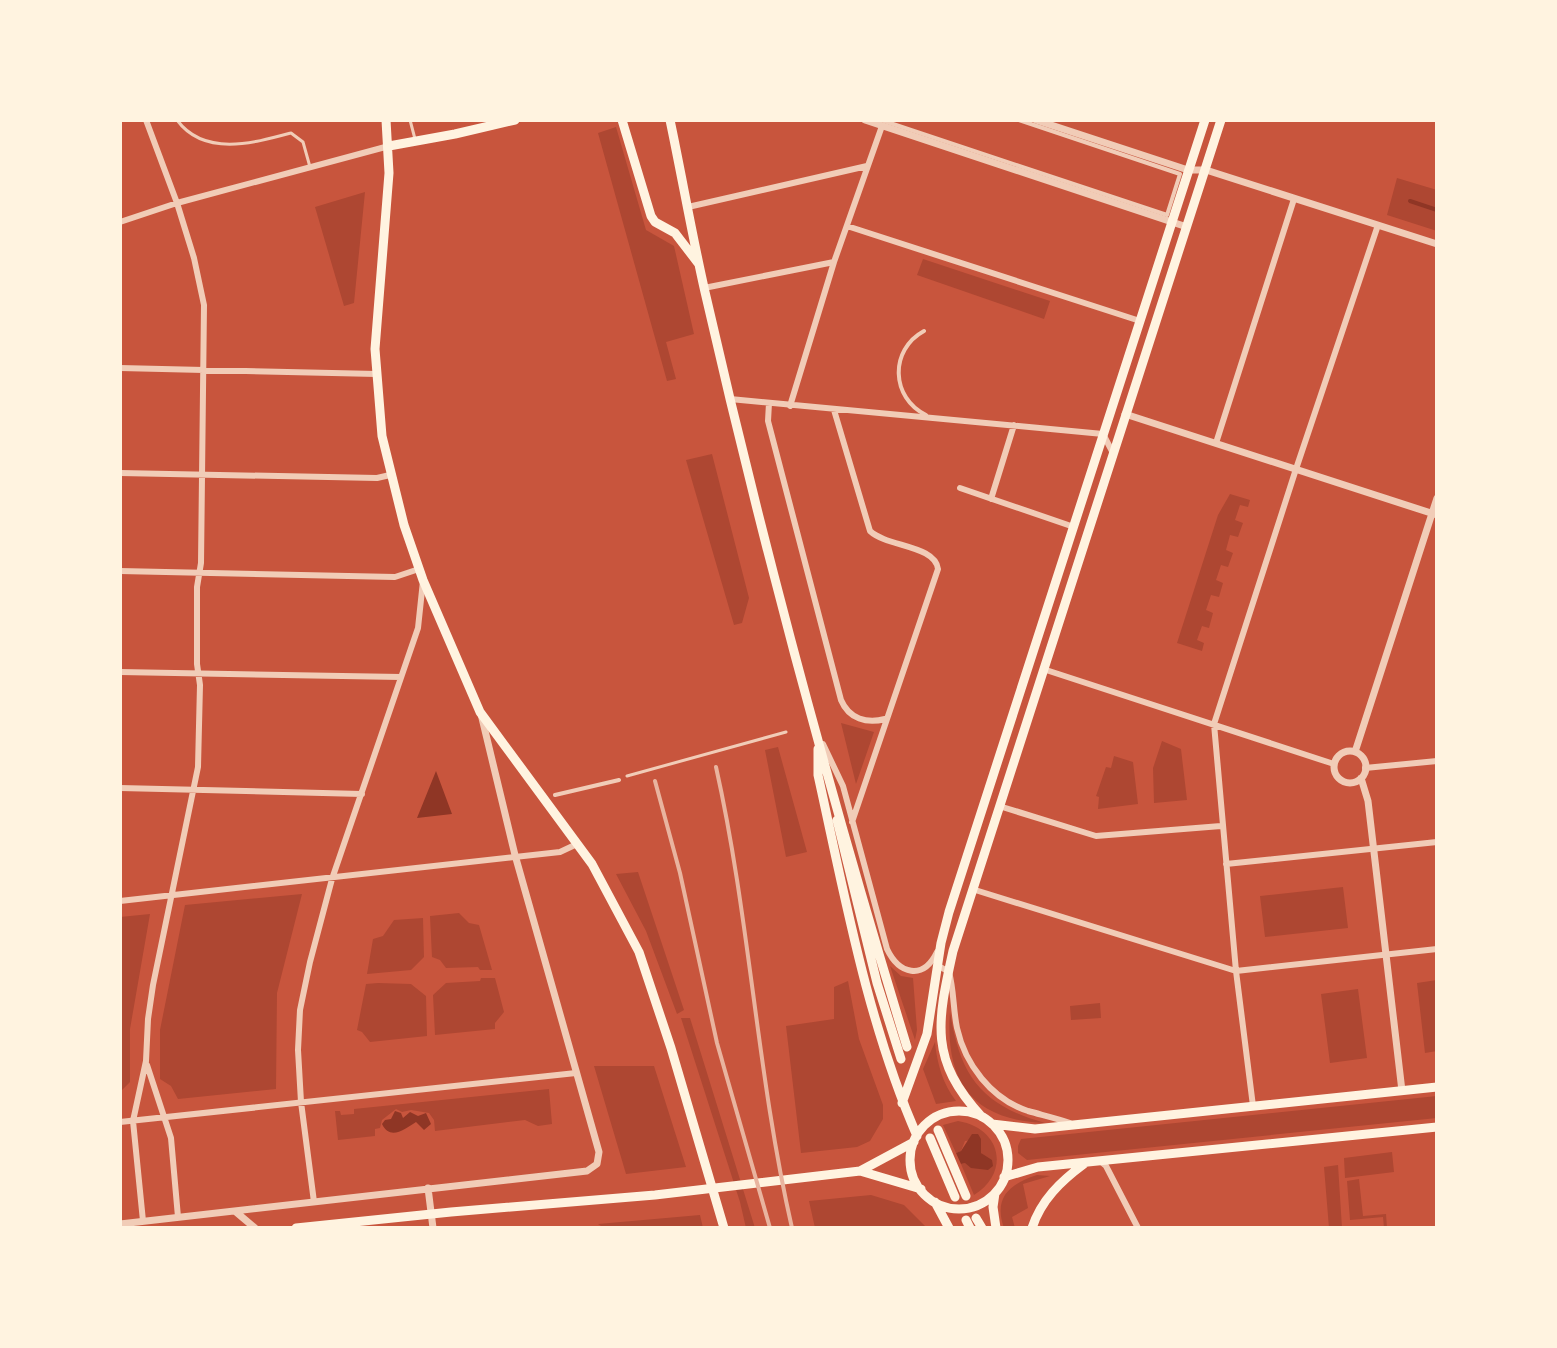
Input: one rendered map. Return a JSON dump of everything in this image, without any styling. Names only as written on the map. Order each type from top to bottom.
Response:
[{"type":"main road","points":[[386,120],[389,146],[375,349],[378,404],[390,475],[423,580],[480,712],[577,844],[615,903],[639,952],[724,1228]]},
{"type":"main road","points":[[389,146],[515,120]]},
{"type":"main road","points":[[622,120],[651,216],[655,222],[675,233],[700,266]]},
{"type":"main road","points":[[670,120],[730,399],[835,804],[907,1047]]},
{"type":"main road","points":[[902,1103],[927,1034],[933,965],[1205,120]]},
{"type":"main road","points":[[996,1228],[993,1207],[1004,1177],[1007,1149],[992,1124],[962,1095],[944,1059],[942,1025],[949,972],[972,889],[1221,120]]},
{"type":"main road","points":[[817,734],[818,775],[874,1019],[915,1139],[911,1166],[921,1189],[935,1202],[949,1228]]},
{"type":"main road","points":[[835,804],[838,834],[873,968],[901,1059]]},
{"type":"main road","points":[[992,1124],[1026,1129],[1077,1126],[1437,1087]]},
{"type":"main road","points":[[860,1171],[915,1139],[925,1125],[942,1114],[962,1111],[982,1117]]},
{"type":"main road","points":[[1004,1177],[1038,1167],[1437,1127]]},
{"type":"main road","points":[[938,1130],[966,1196]]},
{"type":"main road","points":[[930,1138],[955,1197]]},
{"type":"main road","points":[[1032,1228],[1050,1194],[1087,1162]]},
{"type":"main road","points":[[296,1228],[655,1195],[860,1171],[921,1189]]},
{"type":"main road","points":[[935,1202],[954,1208],[968,1207],[982,1203],[997,1190]]},
{"type":"main road","points":[[971,1222],[982,1228]]},
{"type":"street","points":[[143,1221],[133,1121],[146,1063],[153,985],[198,767],[199,572],[205,368],[204,305],[194,258],[146,120]]},
{"type":"street","points":[[865,120],[1167,215],[1180,174],[1019,120]]},
{"type":"street","points":[[1036,120],[1188,170],[1206,170],[1437,244]]},
{"type":"street","points":[[790,406],[881,123]]},
{"type":"street","points":[[881,123],[1187,227]]},
{"type":"street","points":[[120,222],[177,203],[389,146]]},
{"type":"street","points":[[688,207],[867,166]]},
{"type":"street","points":[[1216,443],[1294,199]]},
{"type":"street","points":[[1253,1106],[1221,826],[1214,724],[1378,225]]},
{"type":"street","points":[[847,226],[1140,321]]},
{"type":"street","points":[[704,288],[834,262]]},
{"type":"street","points":[[924,331],[902,353],[898,376],[902,391],[911,405],[923,414],[937,418],[1103,434],[1113,453]]},
{"type":"street","points":[[120,368],[377,374]]},
{"type":"street","points":[[730,399],[952,419]]},
{"type":"street","points":[[769,403],[766,415],[841,700],[844,707],[860,719],[885,719]]},
{"type":"street","points":[[1111,409],[1434,514]]},
{"type":"street","points":[[834,410],[870,531],[878,538],[930,555],[937,562],[936,578],[852,822]]},
{"type":"street","points":[[991,499],[1014,425]]},
{"type":"street","points":[[120,473],[377,478],[390,475]]},
{"type":"street","points":[[960,488],[1074,527]]},
{"type":"street","points":[[1355,752],[1437,498]]},
{"type":"street","points":[[120,571],[395,577],[419,569]]},
{"type":"street","points":[[314,1202],[301,1102],[298,1050],[300,1010],[332,879],[418,628],[423,580]]},
{"type":"street","points":[[1043,669],[1334,764]]},
{"type":"street","points":[[120,672],[401,677]]},
{"type":"street","points":[[120,1224],[587,1171],[597,1164],[599,1152],[515,855],[480,712]]},
{"type":"street","points":[[817,734],[843,786],[892,960],[903,969],[920,970],[933,965],[949,972],[957,1030],[974,1069],[988,1086],[1024,1110],[1077,1126]]},
{"type":"street","points":[[1361,778],[1351,783],[1344,782],[1336,775],[1334,764],[1340,754],[1355,752],[1363,759],[1365,768],[1361,778],[1368,801],[1402,1091]]},
{"type":"street","points":[[1365,768],[1437,761]]},
{"type":"street","points":[[555,795],[619,780]]},
{"type":"street","points":[[120,788],[362,794]]},
{"type":"street","points":[[999,806],[1096,836],[1221,826]]},
{"type":"street","points":[[1226,864],[1437,842]]},
{"type":"street","points":[[120,901],[560,852],[577,844]]},
{"type":"street","points":[[972,889],[1236,971],[1437,949]]},
{"type":"street","points":[[146,1063],[171,1138],[178,1217]]},
{"type":"street","points":[[120,1122],[576,1073]]},
{"type":"street","points":[[1100,1161],[1106,1166],[1138,1228]]},
{"type":"street","points":[[428,1188],[433,1228]]},
{"type":"street","points":[[236,1212],[255,1228]]},
{"type":"lane","points":[[177,120],[186,132],[217,143],[243,145],[291,133],[303,142],[310,167]]},
{"type":"lane","points":[[410,120],[415,141]]},
{"type":"lane","points":[[627,776],[786,732]]},
{"type":"shaded area","points":[[616,127],[646,230],[674,246],[694,334],[666,342],[676,379],[667,381],[598,133]]},
{"type":"shaded area","points":[[1397,178],[1437,190],[1437,231],[1387,215]]},
{"type":"shaded area","points":[[365,192],[354,303],[344,306],[315,207]]},
{"type":"shaded area","points":[[923,259],[1050,301],[1044,319],[917,275]]},
{"type":"shaded area","points":[[712,454],[749,598],[742,623],[734,625],[686,460]]},
{"type":"shaded area","points":[[1230,494],[1250,500],[1248,507],[1240,505],[1235,520],[1243,523],[1238,537],[1230,535],[1226,550],[1233,553],[1228,567],[1221,565],[1216,580],[1223,583],[1219,597],[1211,595],[1206,610],[1213,613],[1209,628],[1202,626],[1197,640],[1204,643],[1202,651],[1177,643],[1218,515]]},
{"type":"shaded area","points":[[841,723],[874,732],[856,784]]},
{"type":"shaded area","points":[[1162,741],[1181,749],[1187,800],[1154,803],[1153,768]]},
{"type":"shaded area","points":[[778,747],[807,852],[786,857],[765,750]]},
{"type":"shaded area","points":[[1114,756],[1133,762],[1138,804],[1098,809],[1099,797],[1096,796],[1106,767],[1111,768]]},
{"type":"shaded area","points":[[436,771],[452,814],[417,818]]},
{"type":"shaded area","points":[[638,872],[684,1010],[677,1014],[646,931],[616,874]]},
{"type":"shaded area","points":[[1343,887],[1348,928],[1265,937],[1260,896]]},
{"type":"shaded area","points":[[302,894],[277,993],[276,1089],[178,1099],[171,1086],[160,1079],[160,1030],[185,905]]},
{"type":"shaded area","points":[[459,913],[469,923],[479,925],[492,970],[446,968],[440,960],[432,957],[430,916]]},
{"type":"shaded area","points":[[150,914],[130,1029],[130,1082],[120,1092],[120,917]]},
{"type":"shaded area","points":[[423,918],[424,957],[411,970],[367,974],[373,939],[383,936],[394,920]]},
{"type":"shaded area","points":[[890,966],[901,976],[913,978],[915,1040]]},
{"type":"shaded area","points":[[481,978],[495,978],[504,1012],[495,1023],[495,1029],[435,1035],[433,995],[446,983],[480,981]]},
{"type":"shaded area","points":[[1437,980],[1437,1051],[1425,1053],[1417,983]]},
{"type":"shaded area","points":[[848,981],[859,1039],[883,1105],[883,1119],[870,1141],[857,1147],[801,1153],[786,1026],[834,1019],[834,987]]},
{"type":"shaded area","points":[[366,984],[411,984],[426,996],[427,1036],[370,1042],[357,1030]]},
{"type":"shaded area","points":[[1358,989],[1367,1058],[1330,1063],[1321,994]]},
{"type":"shaded area","points":[[1100,1003],[1101,1018],[1071,1020],[1070,1006]]},
{"type":"shaded area","points":[[950,1012],[960,1054],[977,1085],[1005,1107],[1045,1123],[999,1114],[968,1093],[952,1058]]},
{"type":"shaded area","points":[[681,1018],[690,1018],[755,1228],[746,1228]]},
{"type":"shaded area","points":[[935,1042],[941,1073],[956,1101],[936,1104],[923,1069]]},
{"type":"shaded area","points":[[594,1066],[654,1066],[686,1167],[626,1174]]},
{"type":"shaded area","points":[[549,1089],[552,1124],[538,1126],[525,1120],[435,1131],[434,1120],[429,1113],[396,1109],[382,1120],[380,1128],[375,1129],[375,1136],[338,1140],[335,1111],[340,1111],[341,1115],[354,1114],[354,1109]]},
{"type":"shaded area","points":[[1437,1096],[1437,1118],[1027,1160],[1018,1153],[1021,1139]]},
{"type":"shaded area","points":[[395,1111],[401,1113],[403,1118],[410,1112],[418,1116],[426,1113],[431,1124],[424,1130],[416,1122],[398,1132],[389,1132],[382,1124],[391,1119]]},
{"type":"shaded area","points":[[958,1121],[984,1132],[996,1152],[997,1163],[993,1175],[986,1186],[974,1195],[961,1164],[986,1158],[981,1153],[981,1139],[965,1141],[961,1151],[956,1153],[943,1125]]},
{"type":"shaded area","points":[[972,1134],[978,1134],[981,1153],[992,1160],[993,1166],[988,1170],[961,1164],[956,1153],[961,1151]]},
{"type":"shaded area","points":[[1392,1152],[1394,1172],[1345,1178],[1344,1158]]},
{"type":"shaded area","points":[[1338,1165],[1342,1228],[1329,1228],[1324,1167]]},
{"type":"shaded area","points":[[1037,1175],[1050,1176],[1023,1184],[1028,1208],[1012,1217],[1015,1228],[1004,1228],[1001,1208],[1006,1193]]},
{"type":"shaded area","points":[[1359,1179],[1363,1216],[1386,1214],[1387,1228],[1384,1228],[1383,1217],[1350,1220],[1347,1181]]},
{"type":"shaded area","points":[[871,1195],[904,1205],[927,1228],[815,1228],[809,1201]]},
{"type":"shaded area","points":[[700,1215],[703,1228],[604,1228],[598,1224]]},
{"type":"waterway","points":[[1410,201],[1437,210]]},
{"type":"railway","points":[[716,767],[728,824],[770,1113],[792,1228]]},
{"type":"railway","points":[[655,781],[680,873],[717,1043],[770,1228]]}]
